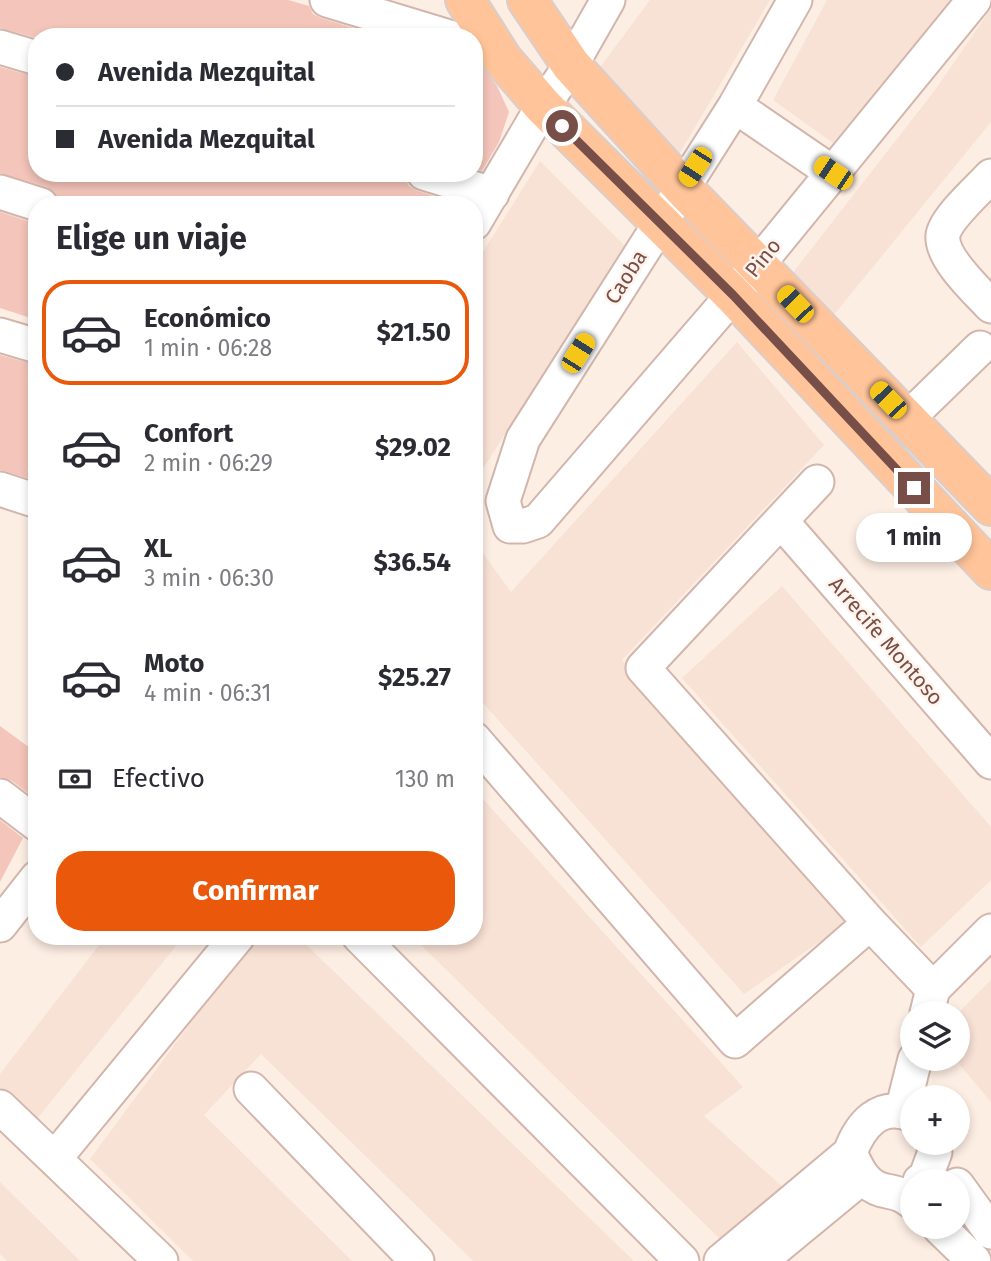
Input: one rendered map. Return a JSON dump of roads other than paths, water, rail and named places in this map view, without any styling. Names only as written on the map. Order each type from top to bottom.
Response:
[{"type":"main road","points":[[465,0],[478,28]]},
{"type":"main road","points":[[527,0],[571,65],[682,187],[991,506]]},
{"type":"main road","points":[[486,47],[733,295],[991,569]]},
{"type":"street","points":[[327,0],[419,28]]},
{"type":"street","points":[[483,208],[608,0]]},
{"type":"street","name":"Caoba","points":[[510,526],[503,501],[523,439],[735,106],[795,0]]},
{"type":"street","name":"Pino","points":[[510,526],[523,526],[538,521],[758,266],[974,0]]},
{"type":"street","points":[[0,47],[28,55]]},
{"type":"street","points":[[735,106],[833,173]]},
{"type":"street","points":[[991,176],[950,221],[943,235],[945,251],[991,306]]},
{"type":"street","points":[[453,182],[492,194]]},
{"type":"street","points":[[0,192],[28,201]]},
{"type":"street","points":[[0,335],[28,343]]},
{"type":"street","points":[[906,419],[980,348]]},
{"type":"street","points":[[817,482],[643,668],[870,923],[930,1001],[991,931]]},
{"type":"street","points":[[0,489],[28,498]]},
{"type":"street","name":"Arrecife Montoso","points":[[781,521],[991,762]]},
{"type":"street","points":[[483,749],[735,1041],[870,923]]},
{"type":"street","points":[[0,796],[28,817]]},
{"type":"street","points":[[0,925],[28,889]]},
{"type":"street","points":[[55,1158],[231,945]]},
{"type":"street","points":[[368,945],[682,1261]]},
{"type":"street","points":[[251,1089],[417,1261]]},
{"type":"street","points":[[0,1107],[161,1261]]},
{"type":"street","points":[[760,1261],[856,1165],[857,1134],[868,1120],[884,1112],[900,1113]]},
{"type":"street","points":[[856,1165],[879,1189],[900,1190]]},
{"type":"street","points":[[721,1261],[856,1165]]},
{"type":"street","points":[[970,1203],[991,1232]]},
{"type":"street","points":[[951,1239],[974,1261]]}]
